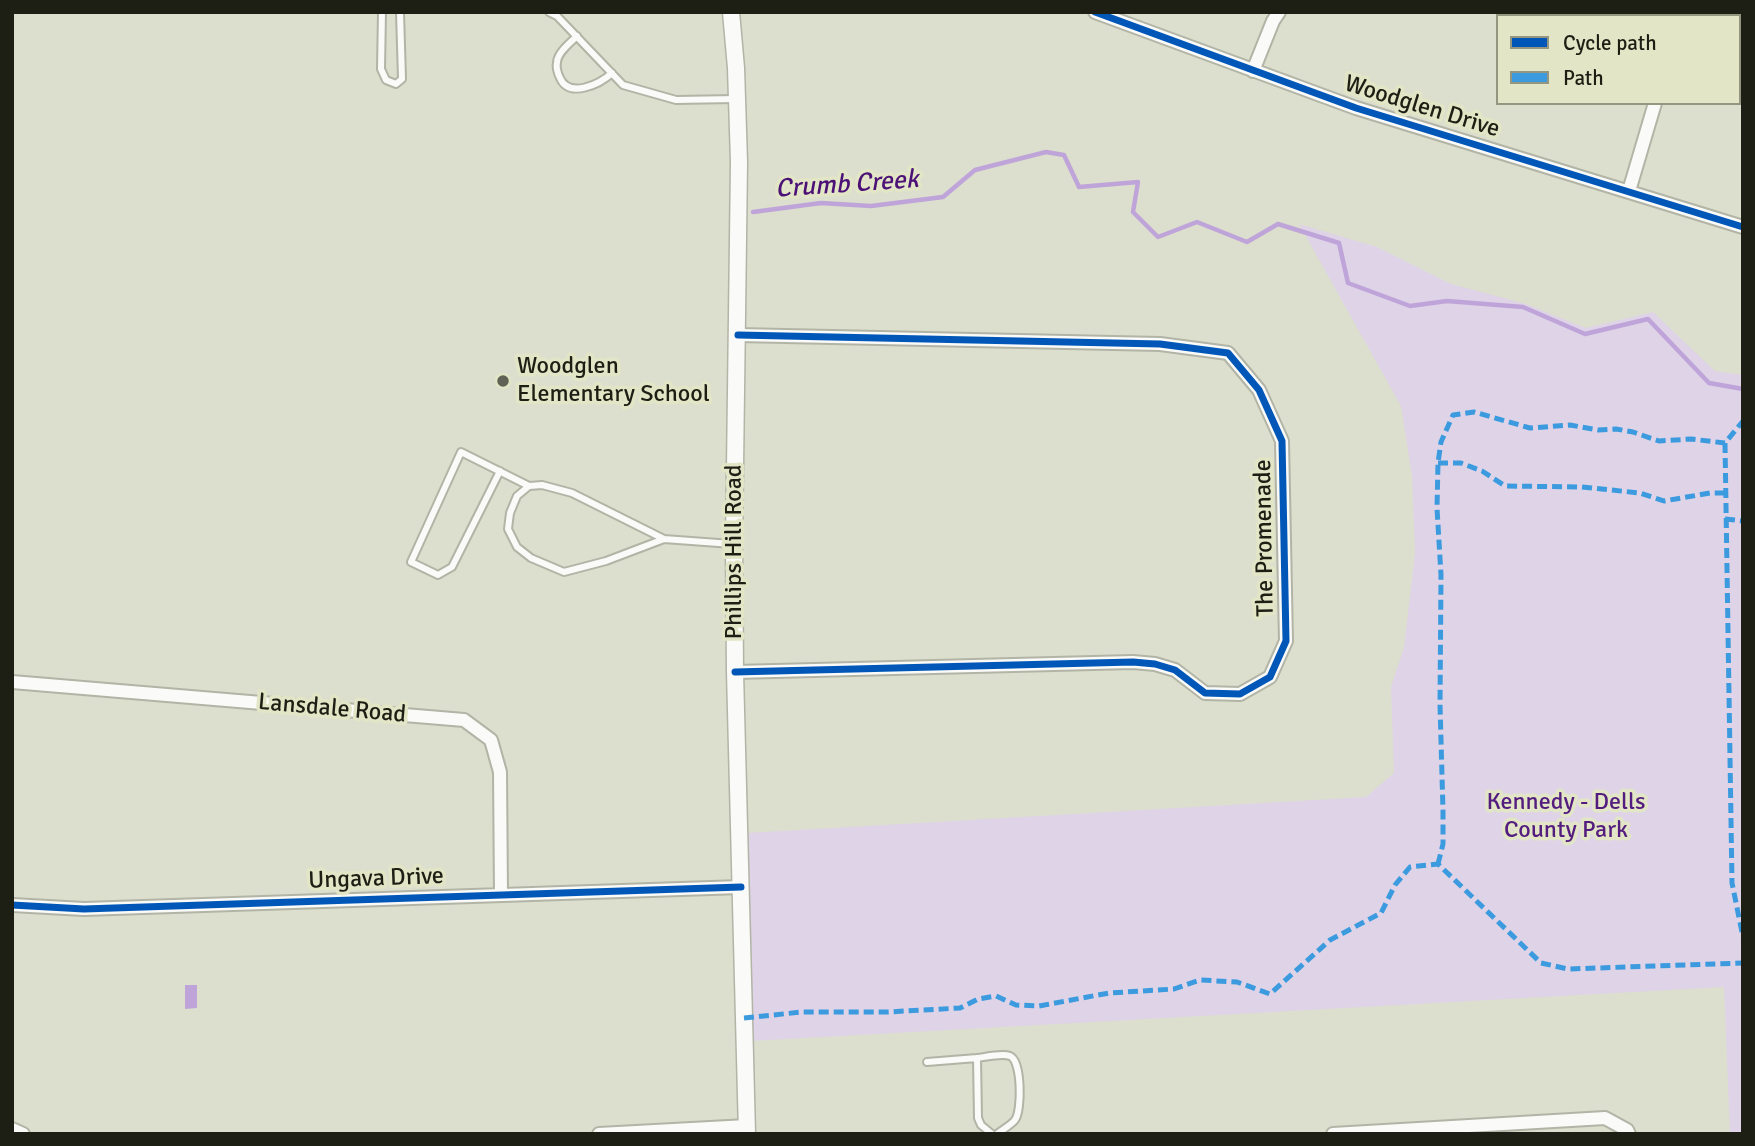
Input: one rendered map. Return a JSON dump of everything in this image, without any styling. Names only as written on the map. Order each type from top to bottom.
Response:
[{"type":"street","name":"Phillips Hill Road","points":[[731,12],[739,162],[735,673],[747,1130]]},
{"type":"street","name":"Woodglen Drive","points":[[1095,12],[1356,108],[1743,227]]},
{"type":"street","points":[[1253,71],[1279,12]]},
{"type":"street","points":[[1629,191],[1654,105]]},
{"type":"street","name":"The Promenade","points":[[735,673],[1133,662],[1156,664],[1175,670],[1205,693],[1240,694],[1270,677],[1286,641],[1282,441],[1259,390],[1228,353],[1160,344],[738,335]]},
{"type":"street","name":"Lansdale Road","points":[[12,682],[464,720],[491,740],[500,772],[501,894]]},
{"type":"street","name":"Ungava Drive","points":[[12,905],[84,909],[741,887]]},
{"type":"street","points":[[1333,1134],[1605,1118],[1627,1130],[1629,1134]]},
{"type":"street","points":[[12,1129],[23,1134]]},
{"type":"street","points":[[599,1134],[747,1130]]},
{"type":"lane","points":[[382,12],[381,69],[386,80],[396,84],[402,79],[400,12]]},
{"type":"lane","points":[[549,12],[557,16],[623,85],[676,100],[737,99]]},
{"type":"lane","points":[[577,36],[556,61],[562,83],[582,89],[591,87],[612,74]]},
{"type":"lane","points":[[500,471],[452,568],[438,575],[411,562],[461,452],[500,471],[529,486],[542,485],[572,493],[664,539],[734,544]]},
{"type":"lane","points":[[529,486],[517,496],[510,513],[508,529],[517,547],[531,558],[551,567],[564,572],[606,561],[664,539]]},
{"type":"lane","points":[[927,1062],[1007,1055],[1013,1057],[1019,1077],[1016,1119],[994,1134],[981,1125],[978,1118],[977,1058]]},
{"type":"green space","name":"Kennedy - Dells County Park","points":[[1299,224],[1377,247],[1451,284],[1526,304],[1586,328],[1653,312],[1715,371],[1743,375],[1743,1134],[1730,1134],[1724,987],[751,1041],[746,833],[1366,797],[1394,773],[1391,687],[1404,647],[1415,553],[1412,476],[1401,406]]},
{"type":"shaded area","points":[[185,985],[197,985],[197,1008],[185,1009]]},
{"type":"waterway","name":"Crumb Creek","points":[[753,212],[821,203],[871,206],[943,197],[975,170],[1046,152],[1064,155],[1079,187],[1138,182],[1133,212],[1158,237],[1197,222],[1247,242],[1278,224],[1339,243],[1348,283],[1410,306],[1447,301],[1523,307],[1585,334],[1648,319],[1709,383],[1743,389]]},
{"type":"marked path","points":[[1438,864],[1443,844],[1438,463],[1441,442],[1453,415],[1474,412],[1530,428],[1570,425],[1633,432],[1659,441],[1691,439],[1725,443],[1743,421]]},
{"type":"marked path","points":[[1725,443],[1732,883],[1743,937]]},
{"type":"marked path","points":[[1438,463],[1461,463],[1482,471],[1505,486],[1582,487],[1640,493],[1664,501],[1725,493]]},
{"type":"marked path","points":[[1725,519],[1743,521]]},
{"type":"marked path","points":[[744,1018],[802,1012],[887,1012],[960,1008],[978,999],[996,996],[1016,1005],[1039,1006],[1109,993],[1174,989],[1200,980],[1237,982],[1270,994],[1330,940],[1381,913],[1395,885],[1410,867],[1438,864],[1541,963],[1568,969],[1743,963]]},
{"type":"cycle path","points":[[1095,12],[1356,108],[1743,227]]},
{"type":"cycle path","points":[[735,672],[1133,662],[1155,664],[1175,670],[1205,693],[1240,694],[1270,677],[1286,641],[1282,441],[1259,390],[1228,353],[1160,344],[738,335]]},
{"type":"cycle path","points":[[12,905],[84,909],[741,887]]},
{"type":"place","name":"Woodglen Elementary School","points":[[503,381]]}]
